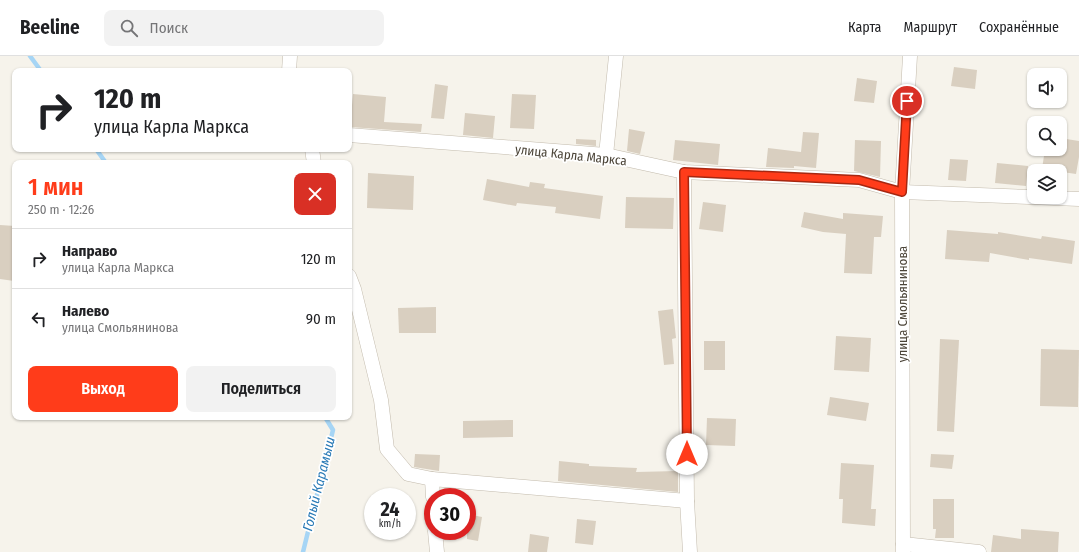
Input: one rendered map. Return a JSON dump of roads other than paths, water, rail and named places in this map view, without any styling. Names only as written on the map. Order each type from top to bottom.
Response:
[{"type":"street","points":[[289,68],[290,56]]},
{"type":"street","points":[[606,156],[616,56]]},
{"type":"street","name":"улица Смольянинова","points":[[903,548],[902,192],[910,56]]},
{"type":"street","name":"улица Карла Маркса","points":[[352,135],[606,156],[684,172],[859,180],[902,192],[1079,199]]},
{"type":"street","points":[[684,172],[687,501],[690,552]]},
{"type":"street","points":[[352,284],[381,400],[387,450],[408,474],[432,479],[687,501]]},
{"type":"street","points":[[432,479],[432,488]]},
{"type":"street","points":[[436,540],[437,552]]},
{"type":"street","points":[[903,548],[979,552]]},
{"type":"waterway","name":"Голый Карамыш","points":[[30,56],[39,68]]},
{"type":"waterway","name":"Голый Карамыш","points":[[98,152],[104,160]]},
{"type":"waterway","name":"Голый Карамыш","points":[[303,552],[333,430],[327,420]]}]
